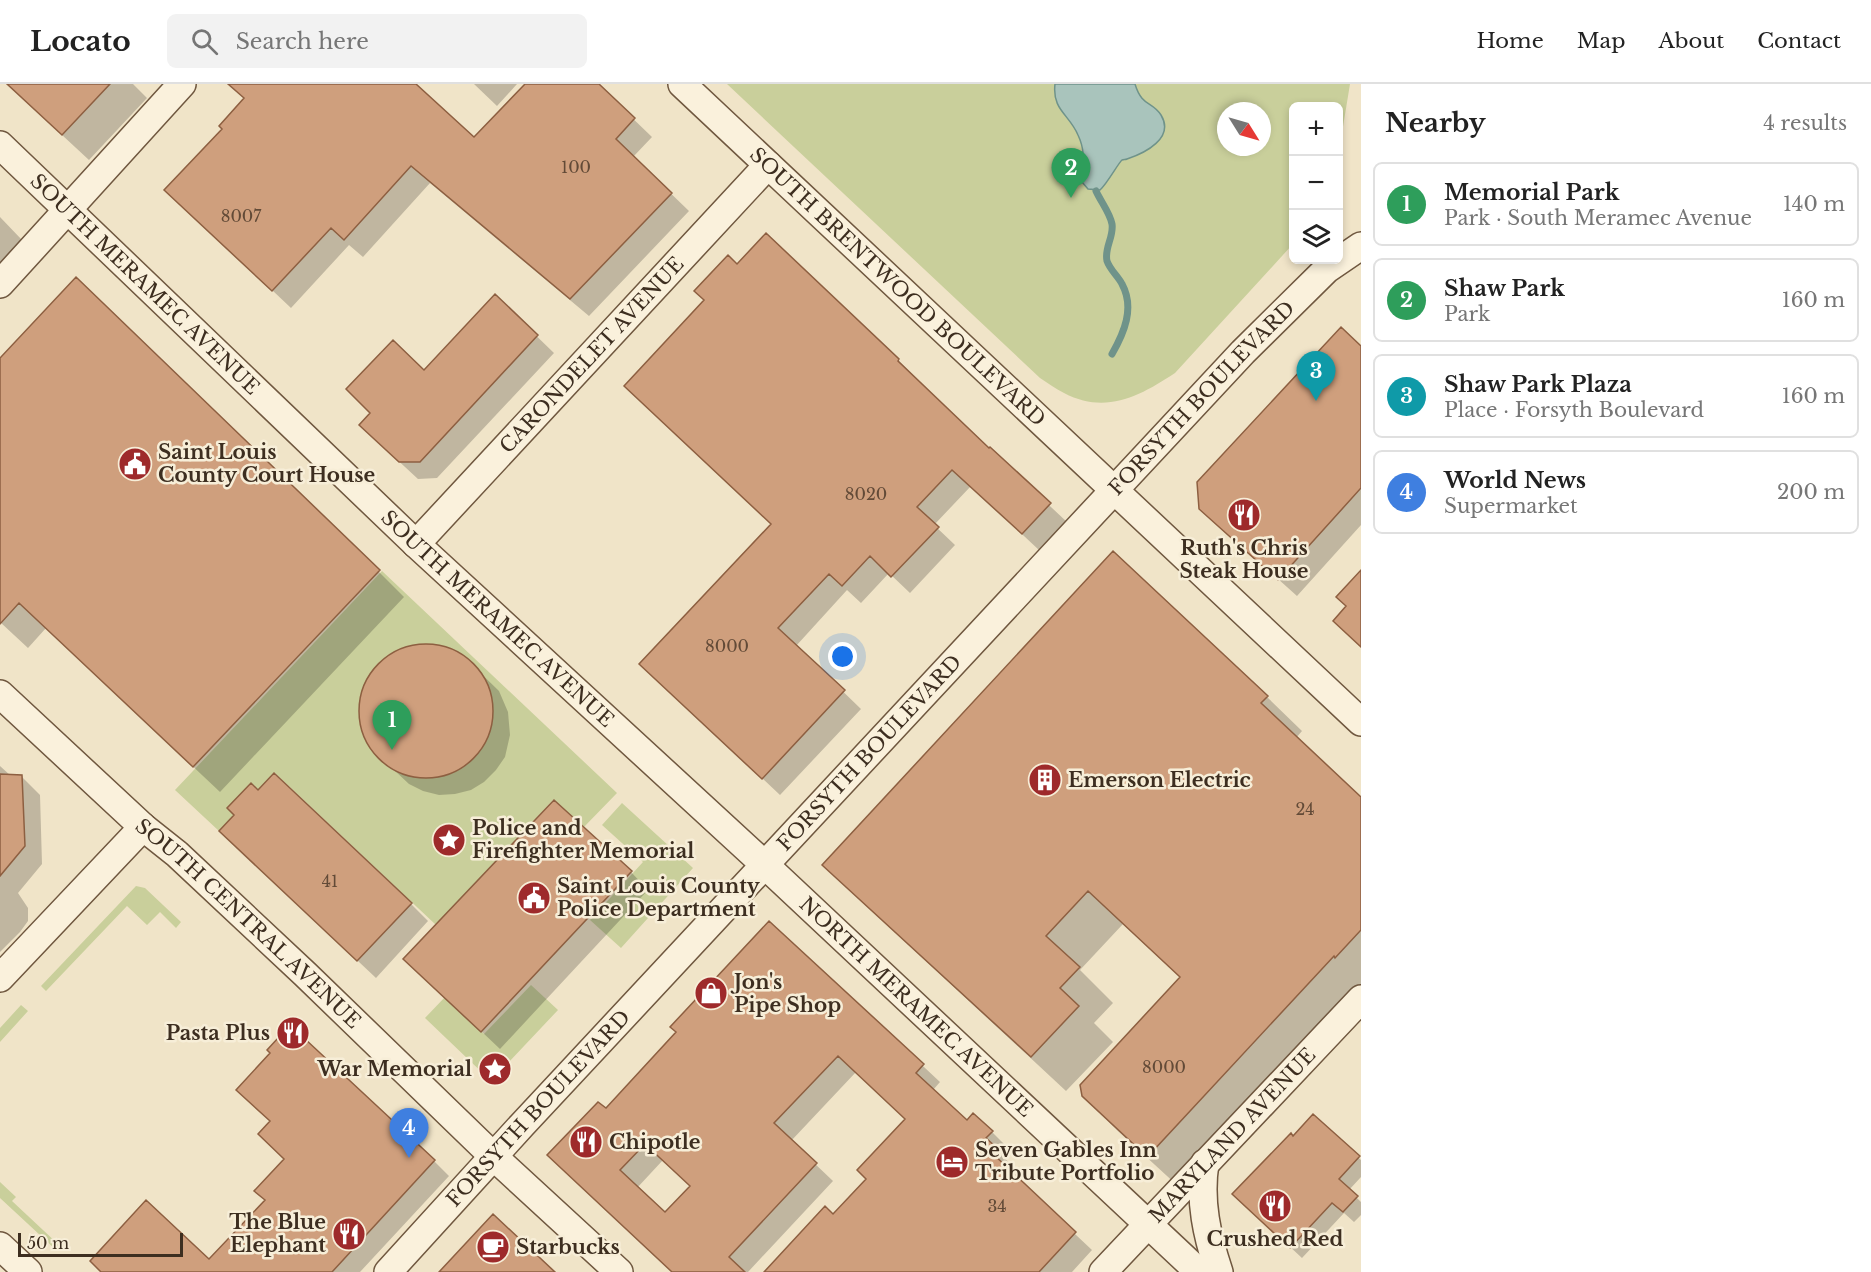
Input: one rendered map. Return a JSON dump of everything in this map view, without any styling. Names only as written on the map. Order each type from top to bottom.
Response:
[{"type":"street","points":[[0,284],[182,84]]},
{"type":"street","name":"SOUTH BRENTWOOD BOULEVARD","points":[[682,84],[1361,722]]},
{"type":"street","name":"SOUTH MERAMEC AVENUE","points":[[0,145],[416,544],[765,865]]},
{"type":"street","name":"CARONDELET AVENUE","points":[[416,544],[768,165]]},
{"type":"street","name":"FORSYTH BOULEVARD","points":[[388,1272],[1113,489],[1284,310],[1327,268],[1361,246]]},
{"type":"street","name":"SOUTH CENTRAL AVENUE","points":[[0,694],[143,826],[177,854],[493,1156],[619,1272]]},
{"type":"street","points":[[0,978],[143,826]]},
{"type":"street","name":"NORTH MERAMEC AVENUE","points":[[765,865],[1199,1272]]},
{"type":"street","name":"MARYLAND AVENUE","points":[[1103,1272],[1361,999]]},
{"type":"street","points":[[1205,1163],[1202,1182],[1205,1221],[1219,1272]]},
{"type":"street","points":[[0,1246],[28,1272]]},
{"type":"green space","points":[[727,84],[1350,84],[1343,127],[1343,102],[1289,102],[1289,248],[1175,373],[1149,389],[1122,400],[1094,402],[1079,399],[1040,378]]},
{"type":"green space","points":[[382,571],[617,793],[583,828],[553,800],[436,925],[275,773],[258,790],[251,784],[227,808],[234,815],[219,831],[175,790]]},
{"type":"green space","points":[[622,803],[693,868],[621,948],[590,920],[643,862],[602,825]]},
{"type":"green space","points":[[136,886],[145,888],[181,922],[176,928],[160,912],[147,925],[127,906],[46,991],[41,986]]},
{"type":"green space","points":[[531,985],[558,1010],[491,1081],[425,1018],[445,997],[484,1034]]},
{"type":"green space","points":[[21,1005],[28,1011],[0,1042],[0,1028]]},
{"type":"green space","points":[[0,1182],[16,1197],[12,1201],[59,1245],[55,1249],[0,1198]]},
{"type":"water","points":[[1055,84],[1135,84],[1141,97],[1161,115],[1164,131],[1149,149],[1122,160],[1100,190],[1088,189],[1082,182],[1081,141],[1056,100]]},
{"type":"building","points":[[7,84],[110,84],[62,135]]},
{"type":"building","points":[[228,84],[416,84],[474,137],[525,84],[599,84],[635,118],[616,139],[672,193],[570,299],[411,166],[344,240],[331,228],[272,291],[164,190],[222,129],[219,126],[244,98]]},
{"type":"building","points":[[766,233],[989,448],[1051,503],[1022,534],[952,470],[917,507],[939,527],[891,577],[870,556],[842,586],[829,574],[778,628],[845,690],[762,779],[639,664],[771,524],[624,386],[704,300],[694,291],[728,255],[737,264]]},
{"type":"building","name":"Saint Louis County Court House","points":[[76,277],[380,570],[193,767],[19,603],[0,624],[0,358]]},
{"type":"building","points":[[495,294],[538,335],[420,462],[399,462],[359,425],[370,413],[346,389],[393,340],[424,370]]},
{"type":"building","points":[[1341,327],[1361,346],[1361,488],[1278,580],[1199,509],[1197,482]]},
{"type":"building","points":[[1113,551],[1268,696],[1261,703],[1361,797],[1361,930],[1335,958],[1334,956],[1152,1152],[1143,1153],[1082,1096],[1080,1085],[1180,977],[1088,891],[1046,936],[1080,967],[1060,988],[1079,1006],[1031,1057],[822,865]]},
{"type":"building","points":[[1361,570],[1361,647],[1333,621],[1346,606],[1336,597]]},
{"type":"building","points":[[426,644],[451,650],[473,664],[487,686],[493,711],[487,736],[473,758],[451,772],[426,778],[401,772],[379,758],[365,736],[359,711],[365,686],[379,664],[401,650]]},
{"type":"building","points":[[274,773],[412,903],[357,961],[219,831],[234,815],[227,808],[251,783],[258,790]]},
{"type":"building","points":[[0,774],[22,775],[25,846],[0,876]]},
{"type":"building","name":"Saint Louis County Police Department","points":[[554,800],[632,871],[481,1032],[403,959]]},
{"type":"building","points":[[769,921],[924,1064],[916,1073],[967,1120],[973,1113],[993,1131],[986,1138],[997,1148],[992,1153],[1076,1232],[1039,1272],[764,1272],[825,1206],[833,1214],[866,1179],[857,1170],[905,1119],[838,1056],[774,1123],[817,1163],[729,1257],[745,1272],[672,1272],[547,1155],[598,1102],[606,1108],[676,1032],[670,1027]],"holes":[[[645,1144],[690,1186],[665,1212],[620,1170]]]},
{"type":"building","points":[[290,1025],[435,1160],[332,1272],[101,1272],[90,1261],[146,1200],[209,1259],[265,1200],[254,1191],[284,1159],[258,1134],[270,1121],[236,1090],[270,1053],[267,1050]]},
{"type":"building","points":[[1313,1114],[1360,1156],[1339,1179],[1358,1196],[1343,1212],[1332,1203],[1290,1248],[1232,1194],[1291,1133],[1293,1136]]},
{"type":"building","points":[[493,1214],[555,1272],[439,1272]]},
{"type":"waterway","points":[[1096,191],[1112,224],[1107,261],[1122,284],[1128,302],[1124,329],[1112,354]]},
{"type":"place","name":"Shaw Park","points":[[1071,198]]},
{"type":"place","name":"Shaw Park Plaza","points":[[1316,401]]},
{"type":"place","name":"Saint Louis County Court House","points":[[135,464]]},
{"type":"place","name":"Ruth's Chris Steak House","points":[[1244,515]]},
{"type":"place","name":"Memorial Park","points":[[392,750]]},
{"type":"place","name":"Emerson Electric","points":[[1045,780]]},
{"type":"place","name":"Police and Firefighter Memorial","points":[[449,840]]},
{"type":"place","name":"Saint Louis County Police Department","points":[[534,898]]},
{"type":"place","name":"Jon's Pipe Shop","points":[[711,993]]},
{"type":"place","name":"Pasta Plus","points":[[293,1033]]},
{"type":"place","name":"War Memorial","points":[[495,1069]]},
{"type":"place","name":"Chipotle","points":[[586,1142]]},
{"type":"place","name":"World News","points":[[409,1158]]},
{"type":"place","name":"Seven Gables Inn Tribute Portfolio","points":[[952,1162]]},
{"type":"place","name":"Crushed Red","points":[[1275,1206]]},
{"type":"place","name":"The Blue Elephant","points":[[349,1234]]},
{"type":"place","name":"Starbucks","points":[[493,1247]]}]
